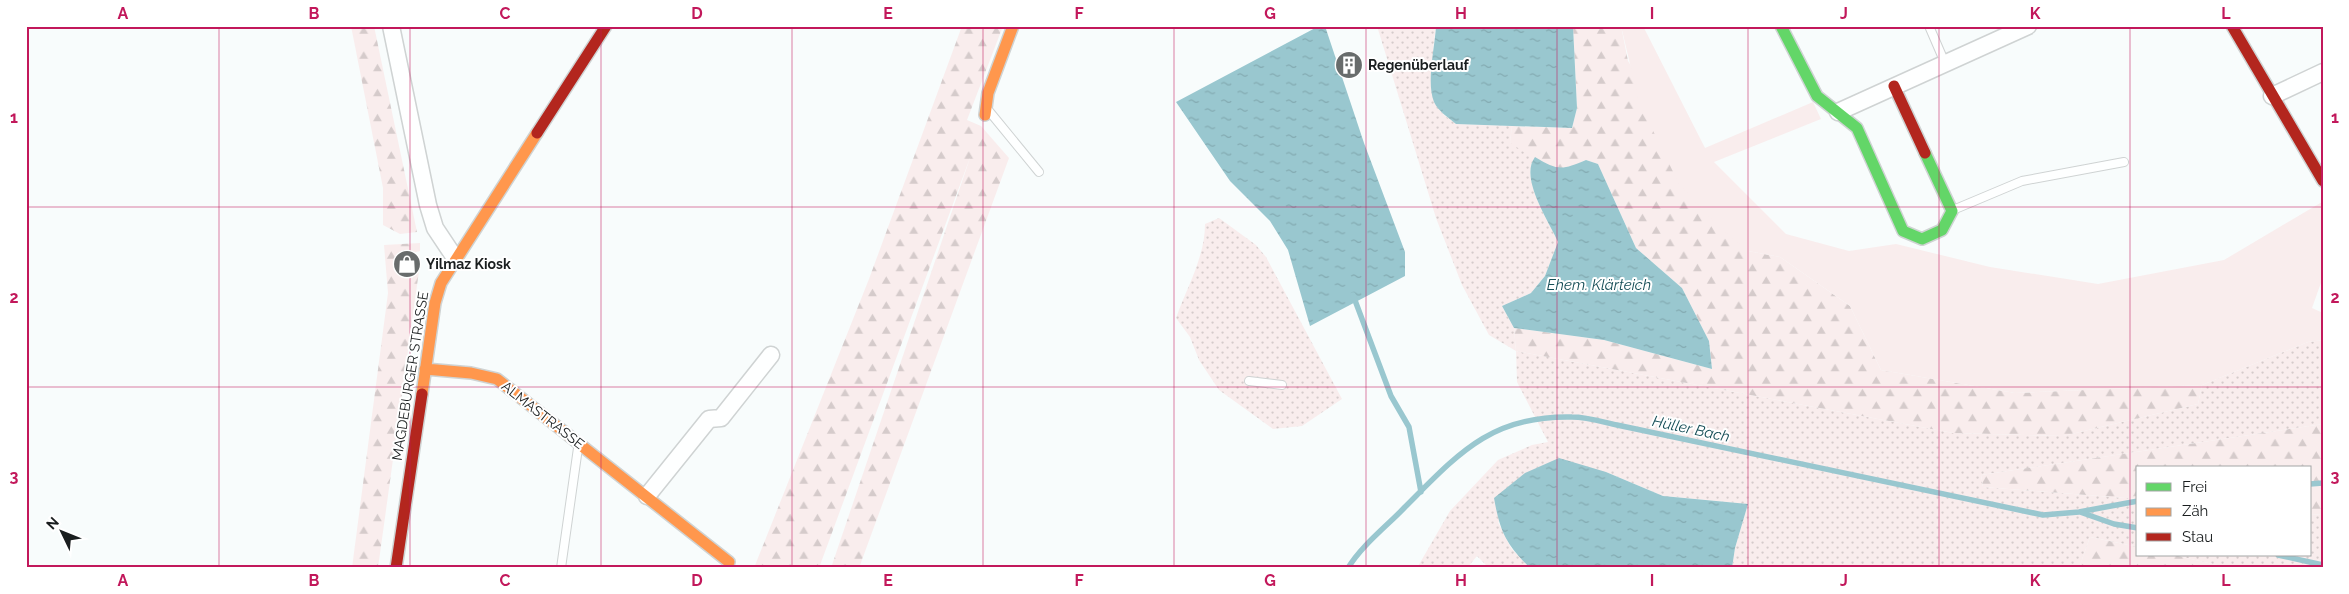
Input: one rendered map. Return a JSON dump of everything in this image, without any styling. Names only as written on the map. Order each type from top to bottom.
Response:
[{"type":"street","points":[[391,26],[428,205],[435,228],[455,258]]},
{"type":"street","name":"MAGDEBURGER STRASSE","points":[[396,568],[435,303],[441,283],[455,258],[606,26]]},
{"type":"street","points":[[986,111],[988,93],[1013,26]]},
{"type":"street","points":[[1781,26],[1818,96],[1857,128],[1903,232],[1922,239],[1942,230],[1952,211],[1894,86]]},
{"type":"street","points":[[1838,112],[2028,26]]},
{"type":"street","points":[[2232,26],[2323,181]]},
{"type":"street","points":[[2272,96],[2323,72]]},
{"type":"street","points":[[646,496],[709,419],[721,418],[771,356]]},
{"type":"street","name":"ALMASTRASSE","points":[[425,369],[472,373],[497,379],[728,562]]},
{"type":"lane","points":[[1929,26],[1945,63]]},
{"type":"lane","points":[[986,111],[1039,172]]},
{"type":"lane","points":[[1952,211],[2022,181],[2124,162]]},
{"type":"lane","points":[[1249,381],[1282,386]]},
{"type":"lane","points":[[561,568],[578,444]]},
{"type":"green space","points":[[351,26],[374,26],[417,232],[400,234],[383,225],[383,188]]},
{"type":"green space","points":[[962,26],[1003,26],[967,120],[981,126],[1009,158],[859,568],[831,568],[971,155],[819,568],[754,568],[869,279]]},
{"type":"green space","points":[[1377,26],[1436,26],[1433,50],[1434,102],[1443,114],[1456,124],[1512,126],[1510,142],[1535,157],[1531,166],[1533,188],[1558,242],[1545,276],[1531,293],[1502,306],[1514,328],[1516,351],[1489,335],[1462,285],[1436,218]]},
{"type":"green space","points":[[1573,26],[1621,26],[1628,61],[1748,251],[1780,257],[1850,306],[1881,370],[2015,393],[2202,385],[2198,404],[2063,436],[1953,433],[1516,351],[1514,328],[1604,340],[1712,369],[1709,341],[1682,288],[1636,248],[1598,164],[1586,160],[1570,168],[1558,168],[1536,159],[1510,142],[1512,126],[1572,128],[1577,108]]},
{"type":"green space","points":[[1621,26],[1643,26],[1705,148],[1813,102],[1821,119],[1714,162],[1786,234],[1849,251],[1896,244],[1990,267],[2098,284],[2224,260],[2322,202],[2323,277],[2312,308],[2323,313],[2323,340],[2308,342],[2202,385],[2015,393],[1881,370],[1850,306],[1780,257],[1748,251],[1717,225],[1679,184],[1639,102]]},
{"type":"green space","points":[[1219,218],[1256,245],[1266,257],[1342,399],[1302,426],[1273,429],[1219,390],[1199,360],[1190,337],[1176,318],[1199,260],[1205,224]]},
{"type":"green space","points":[[420,243],[420,251],[399,256],[403,275],[419,271],[378,568],[352,568],[388,293],[384,245]]},
{"type":"green space","points":[[2323,340],[2323,424],[1981,475],[1983,487],[2136,499],[2136,547],[2090,537],[2079,568],[1732,568],[1735,548],[1748,504],[1663,496],[1606,472],[1498,522],[1511,548],[1530,568],[1489,568],[1477,556],[1467,568],[1417,568],[1450,511],[1498,460],[1532,445],[1548,442],[1517,382],[1516,351],[1953,433],[2063,436],[2198,404],[2202,385],[2308,342]]},
{"type":"green space","points":[[2323,424],[2323,515],[2312,514],[2312,466],[2136,466],[2136,499],[1983,487],[1981,475]]},
{"type":"green space","points":[[2312,514],[2323,515],[2323,568],[2230,568],[2178,556],[2312,556]]},
{"type":"green space","points":[[2090,537],[2136,547],[2136,556],[2178,556],[2230,568],[2079,568]]},
{"type":"water","points":[[1319,26],[1325,26],[1364,143],[1405,252],[1405,276],[1310,326],[1288,250],[1270,221],[1230,181],[1176,102]]},
{"type":"water","points":[[1436,26],[1573,26],[1577,108],[1572,128],[1456,124],[1438,108],[1432,94],[1431,75]]},
{"type":"water","name":"Ehem. Klärteich","points":[[1535,157],[1549,165],[1560,168],[1586,160],[1598,164],[1636,248],[1682,288],[1709,341],[1712,369],[1604,340],[1514,328],[1502,306],[1531,293],[1545,276],[1558,242],[1533,188],[1531,166]]},
{"type":"water","points":[[1559,458],[1606,472],[1663,496],[1748,504],[1735,548],[1732,568],[1530,568],[1515,552],[1505,537],[1494,498],[1525,473]]},
{"type":"waterway","points":[[1353,295],[1391,396],[1409,427],[1421,492]]},
{"type":"waterway","name":"Hüller Bach","points":[[1348,568],[1367,544],[1442,470],[1478,441],[1519,423],[1544,418],[1572,417],[1589,419],[2043,515],[2079,512],[2136,501]]},
{"type":"waterway","points":[[2312,484],[2323,483]]},
{"type":"waterway","points":[[2080,512],[2114,524],[2136,528]]},
{"type":"waterway","points":[[2282,556],[2323,565]]},
{"type":"traffic: fast","points":[[1781,26],[1817,96],[1857,128],[1903,231],[1922,239],[1942,230],[1952,211],[1925,153]]},
{"type":"traffic: slow","points":[[985,115],[988,93],[1013,26]]},
{"type":"traffic: slow","points":[[422,394],[435,303],[441,283],[537,133]]},
{"type":"traffic: slow","points":[[425,369],[471,373],[497,379],[729,562]]},
{"type":"traffic: jam","points":[[537,133],[606,26]]},
{"type":"traffic: jam","points":[[2232,26],[2323,181]]},
{"type":"traffic: jam","points":[[1894,86],[1925,153]]},
{"type":"traffic: jam","points":[[396,568],[422,394]]},
{"type":"place","name":"Regenüberlauf","points":[[1349,65]]},
{"type":"place","name":"Yilmaz Kiosk","points":[[407,264]]}]
